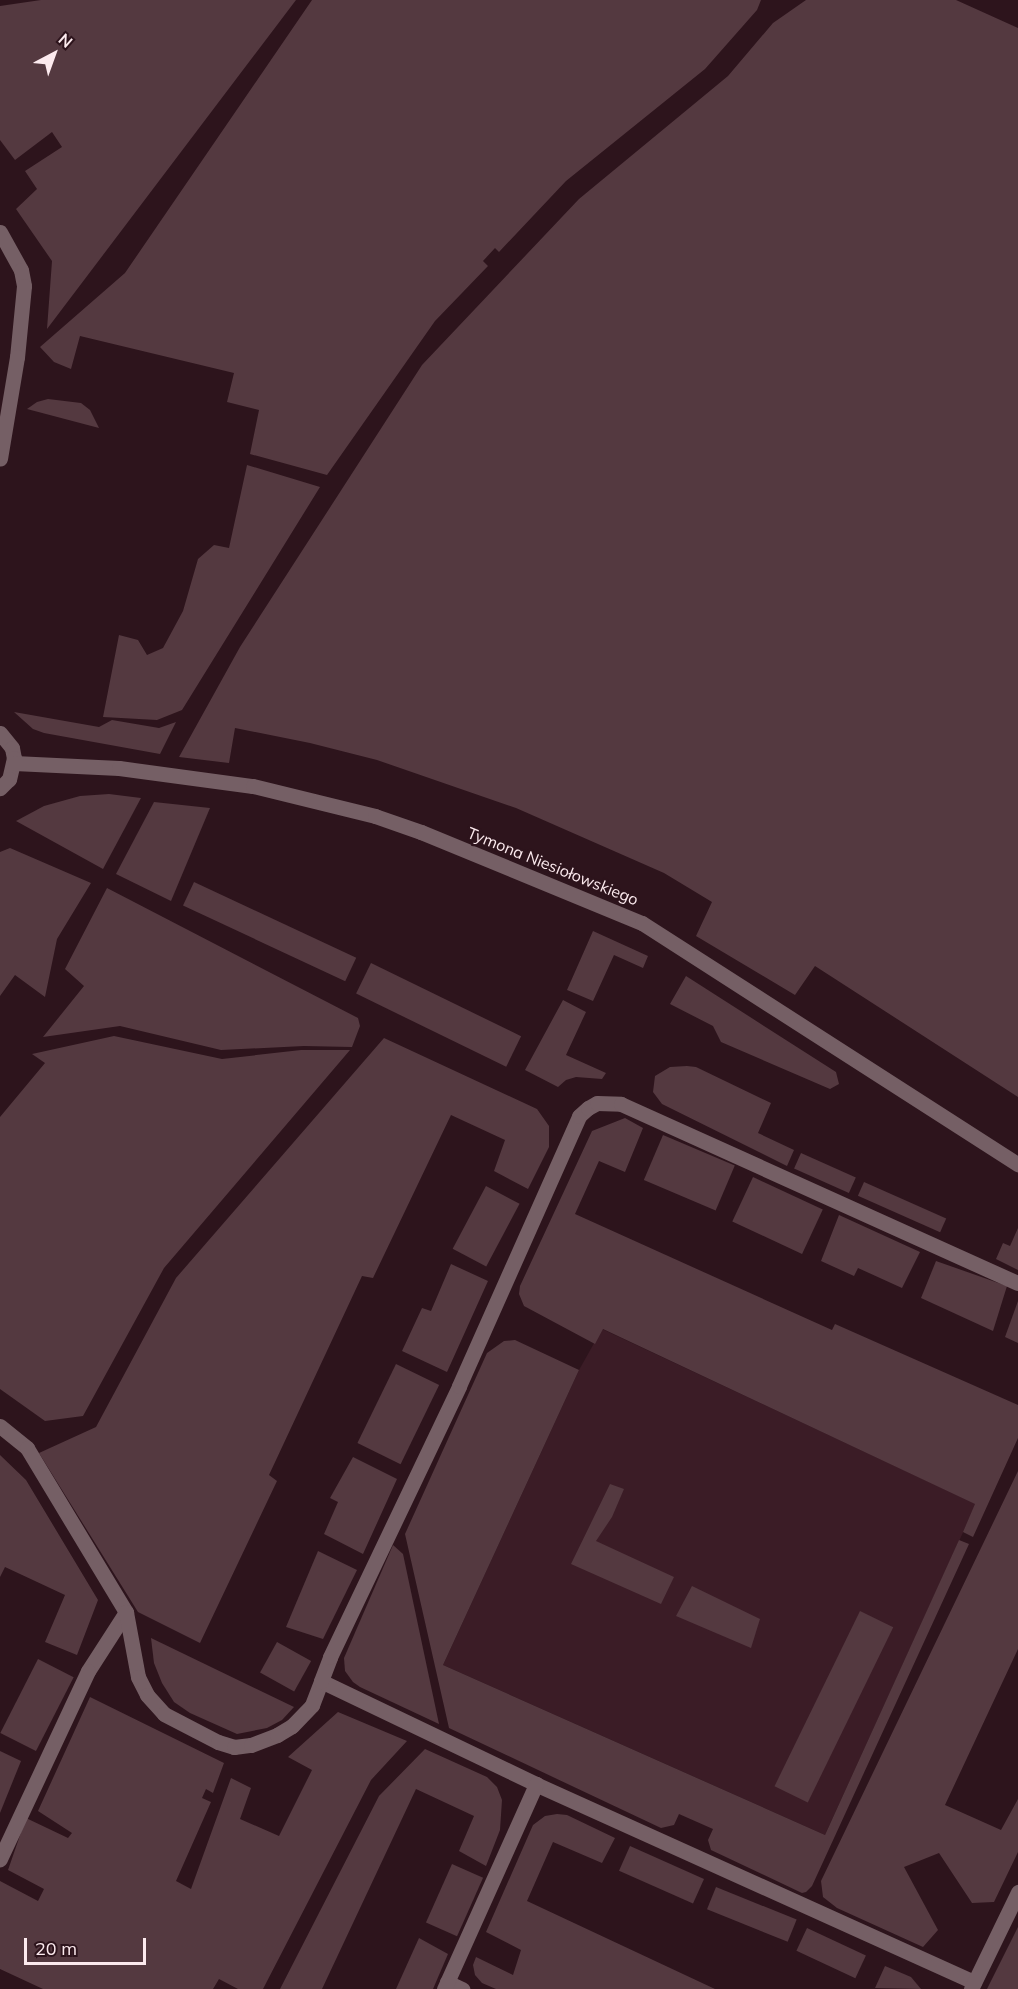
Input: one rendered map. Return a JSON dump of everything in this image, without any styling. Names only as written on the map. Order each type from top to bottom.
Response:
[{"type":"street","points":[[0,232],[21,270],[24,286],[17,357],[0,459]]},
{"type":"street","points":[[0,733],[12,748],[14,763],[9,779],[0,788]]},
{"type":"street","name":"Tymona Niesiołowskiego","points":[[14,763],[119,768],[253,786],[375,816],[432,836],[642,923],[1018,1164]]},
{"type":"street","points":[[0,1426],[27,1448],[126,1612],[138,1677],[147,1695],[164,1714],[218,1742],[234,1747],[251,1745],[278,1735],[292,1726],[312,1705],[330,1657],[450,1406],[579,1116],[588,1108],[597,1103],[621,1104],[1018,1282]]},
{"type":"street","points":[[0,1860],[88,1671],[126,1612]]},
{"type":"street","points":[[321,1682],[536,1784],[973,1985],[1018,1892]]},
{"type":"street","points":[[462,1989],[446,1986],[536,1784]]},
{"type":"shaded area","points":[[41,0],[296,0],[47,329],[52,261],[16,209],[37,189],[25,171],[62,147],[52,132],[15,160],[0,140],[0,6]]},
{"type":"shaded area","points":[[312,0],[761,0],[757,10],[705,69],[566,181],[499,252],[495,248],[483,261],[488,266],[435,321],[327,475],[250,454],[259,410],[227,402],[234,373],[80,336],[71,369],[54,362],[40,347],[125,273]]},
{"type":"shaded area","points":[[806,0],[956,0],[1018,28],[1018,1097],[815,966],[795,995],[696,936],[712,902],[664,873],[516,808],[377,760],[310,743],[235,728],[229,763],[179,757],[240,647],[422,365],[579,199],[728,76],[773,23]]},
{"type":"shaded area","points":[[48,399],[81,403],[90,410],[99,428],[27,409],[37,402]]},
{"type":"shaded area","points":[[247,465],[320,487],[182,710],[157,720],[103,717],[119,635],[138,640],[147,655],[163,648],[183,611],[198,559],[214,545],[229,548]]},
{"type":"shaded area","points":[[14,712],[99,727],[112,720],[159,728],[176,722],[160,754],[44,733],[33,729]]},
{"type":"shaded area","points":[[109,794],[141,798],[103,869],[16,821],[44,806],[80,796]]},
{"type":"shaded area","points":[[154,802],[210,808],[171,901],[116,874]]},
{"type":"shaded area","points":[[10,848],[91,883],[57,939],[45,997],[15,975],[0,996],[0,852]]},
{"type":"shaded area","points":[[194,882],[356,958],[345,981],[183,906]]},
{"type":"shaded area","points":[[107,888],[358,1018],[360,1026],[352,1047],[304,1046],[221,1050],[120,1026],[43,1037],[84,986],[65,969]]},
{"type":"shaded area","points":[[593,931],[648,956],[643,968],[614,955],[593,1001],[567,990]]},
{"type":"shaded area","points":[[371,963],[521,1036],[506,1067],[356,994]]},
{"type":"shaded area","points":[[686,976],[836,1072],[839,1084],[830,1089],[721,1042],[713,1026],[670,1004]]},
{"type":"shaded area","points":[[563,1000],[586,1012],[566,1055],[606,1073],[602,1079],[576,1077],[566,1080],[558,1087],[525,1070]]},
{"type":"shaded area","points":[[114,1036],[222,1059],[301,1050],[350,1050],[164,1268],[83,1416],[45,1421],[0,1389],[0,1117],[45,1063],[32,1054]]},
{"type":"shaded area","points":[[384,1038],[537,1109],[549,1126],[549,1147],[528,1189],[494,1171],[505,1140],[451,1115],[373,1278],[362,1276],[269,1475],[277,1481],[200,1643],[138,1612],[39,1453],[96,1427],[176,1278]]},
{"type":"shaded area","points":[[670,1067],[696,1067],[771,1103],[758,1133],[794,1150],[787,1166],[662,1104],[653,1092],[655,1076]]},
{"type":"shaded area","points":[[625,1118],[643,1128],[625,1172],[599,1161],[575,1214],[832,1330],[835,1324],[1018,1405],[1018,1438],[973,1537],[963,1532],[975,1504],[603,1329],[595,1344],[524,1306],[519,1294],[520,1286],[592,1131]]},
{"type":"shaded area","points":[[663,1135],[735,1165],[716,1211],[644,1180]]},
{"type":"shaded area","points":[[801,1153],[856,1177],[849,1193],[794,1169]]},
{"type":"shaded area","points":[[753,1177],[823,1210],[802,1254],[732,1221]]},
{"type":"shaded area","points":[[864,1182],[946,1219],[940,1232],[858,1196]]},
{"type":"shaded area","points":[[486,1186],[520,1204],[486,1267],[453,1249]]},
{"type":"shaded area","points":[[839,1215],[920,1252],[902,1288],[858,1268],[854,1276],[821,1261]]},
{"type":"shaded area","points":[[1018,1228],[1018,1270],[996,1259],[1003,1243],[1010,1246]]},
{"type":"shaded area","points":[[936,1261],[1007,1286],[993,1331],[921,1298]]},
{"type":"shaded area","points":[[451,1264],[488,1281],[447,1372],[402,1351],[422,1308],[431,1311]]},
{"type":"shaded area","points":[[1018,1301],[1018,1343],[1005,1337]]},
{"type":"shaded area","points":[[602,1329],[976,1504],[825,1835],[443,1665],[579,1370]]},
{"type":"shaded area","points":[[515,1340],[579,1370],[443,1665],[825,1835],[959,1540],[969,1544],[812,1886],[806,1892],[802,1893],[711,1850],[708,1840],[713,1829],[679,1814],[674,1825],[661,1828],[449,1728],[405,1534],[487,1353],[504,1341]]},
{"type":"shaded area","points":[[396,1364],[439,1385],[401,1464],[357,1443]]},
{"type":"shaded area","points":[[0,1455],[26,1480],[98,1600],[77,1655],[45,1642],[65,1595],[5,1567],[0,1577]]},
{"type":"shaded area","points":[[353,1457],[397,1479],[363,1554],[324,1534],[338,1502],[330,1498]]},
{"type":"shaded area","points":[[1018,1471],[1018,1649],[945,1805],[1001,1830],[1018,1799],[1018,1852],[994,1902],[972,1903],[939,1853],[904,1867],[938,1930],[923,1947],[837,1908],[823,1897],[821,1881]]},
{"type":"shaded area","points":[[610,1484],[624,1489],[612,1517],[596,1541],[674,1577],[661,1604],[571,1564]]},
{"type":"shaded area","points":[[393,1545],[403,1554],[439,1724],[360,1687],[345,1671],[344,1658]]},
{"type":"shaded area","points":[[318,1551],[357,1570],[323,1639],[286,1627]]},
{"type":"shaded area","points":[[692,1586],[760,1619],[751,1648],[676,1616]]},
{"type":"shaded area","points":[[860,1611],[893,1627],[808,1802],[775,1786]]},
{"type":"shaded area","points":[[151,1638],[294,1707],[282,1720],[267,1728],[237,1734],[190,1713],[174,1702],[162,1683],[154,1663]]},
{"type":"shaded area","points":[[277,1642],[311,1661],[294,1692],[260,1673]]},
{"type":"shaded area","points":[[38,1659],[74,1677],[36,1751],[0,1733]]},
{"type":"shaded area","points":[[90,1697],[224,1763],[213,1793],[206,1789],[202,1798],[211,1802],[176,1881],[191,1889],[231,1778],[251,1788],[240,1819],[279,1836],[312,1770],[288,1757],[338,1712],[407,1741],[371,1780],[263,1989],[238,1989],[219,1979],[213,1989],[43,1989],[0,1969],[0,1881],[38,1901],[44,1889],[8,1870],[26,1818],[68,1838],[72,1833],[38,1811]]},
{"type":"shaded area","points":[[425,1749],[487,1777],[497,1787],[502,1800],[500,1830],[486,1866],[459,1851],[474,1816],[416,1789],[322,1989],[280,1989],[379,1796]]},
{"type":"shaded area","points":[[0,1751],[21,1761],[0,1813]]},
{"type":"shaded area","points":[[567,1815],[615,1838],[602,1863],[553,1842],[527,1901],[715,1989],[496,1989],[482,1983],[475,1975],[473,1965],[476,1957],[513,1975],[521,1950],[486,1932],[533,1825],[545,1816]]},
{"type":"shaded area","points":[[630,1846],[704,1879],[693,1904],[619,1871]]},
{"type":"shaded area","points":[[452,1864],[483,1878],[457,1936],[426,1922]]},
{"type":"shaded area","points":[[716,1887],[797,1920],[788,1942],[707,1909]]},
{"type":"shaded area","points":[[1018,1927],[1018,1989],[987,1989]]},
{"type":"shaded area","points":[[807,1928],[866,1955],[855,1978],[796,1951]]},
{"type":"shaded area","points":[[419,1938],[448,1954],[433,1989],[396,1989]]},
{"type":"shaded area","points":[[885,1966],[911,1977],[921,1989],[875,1988]]}]
